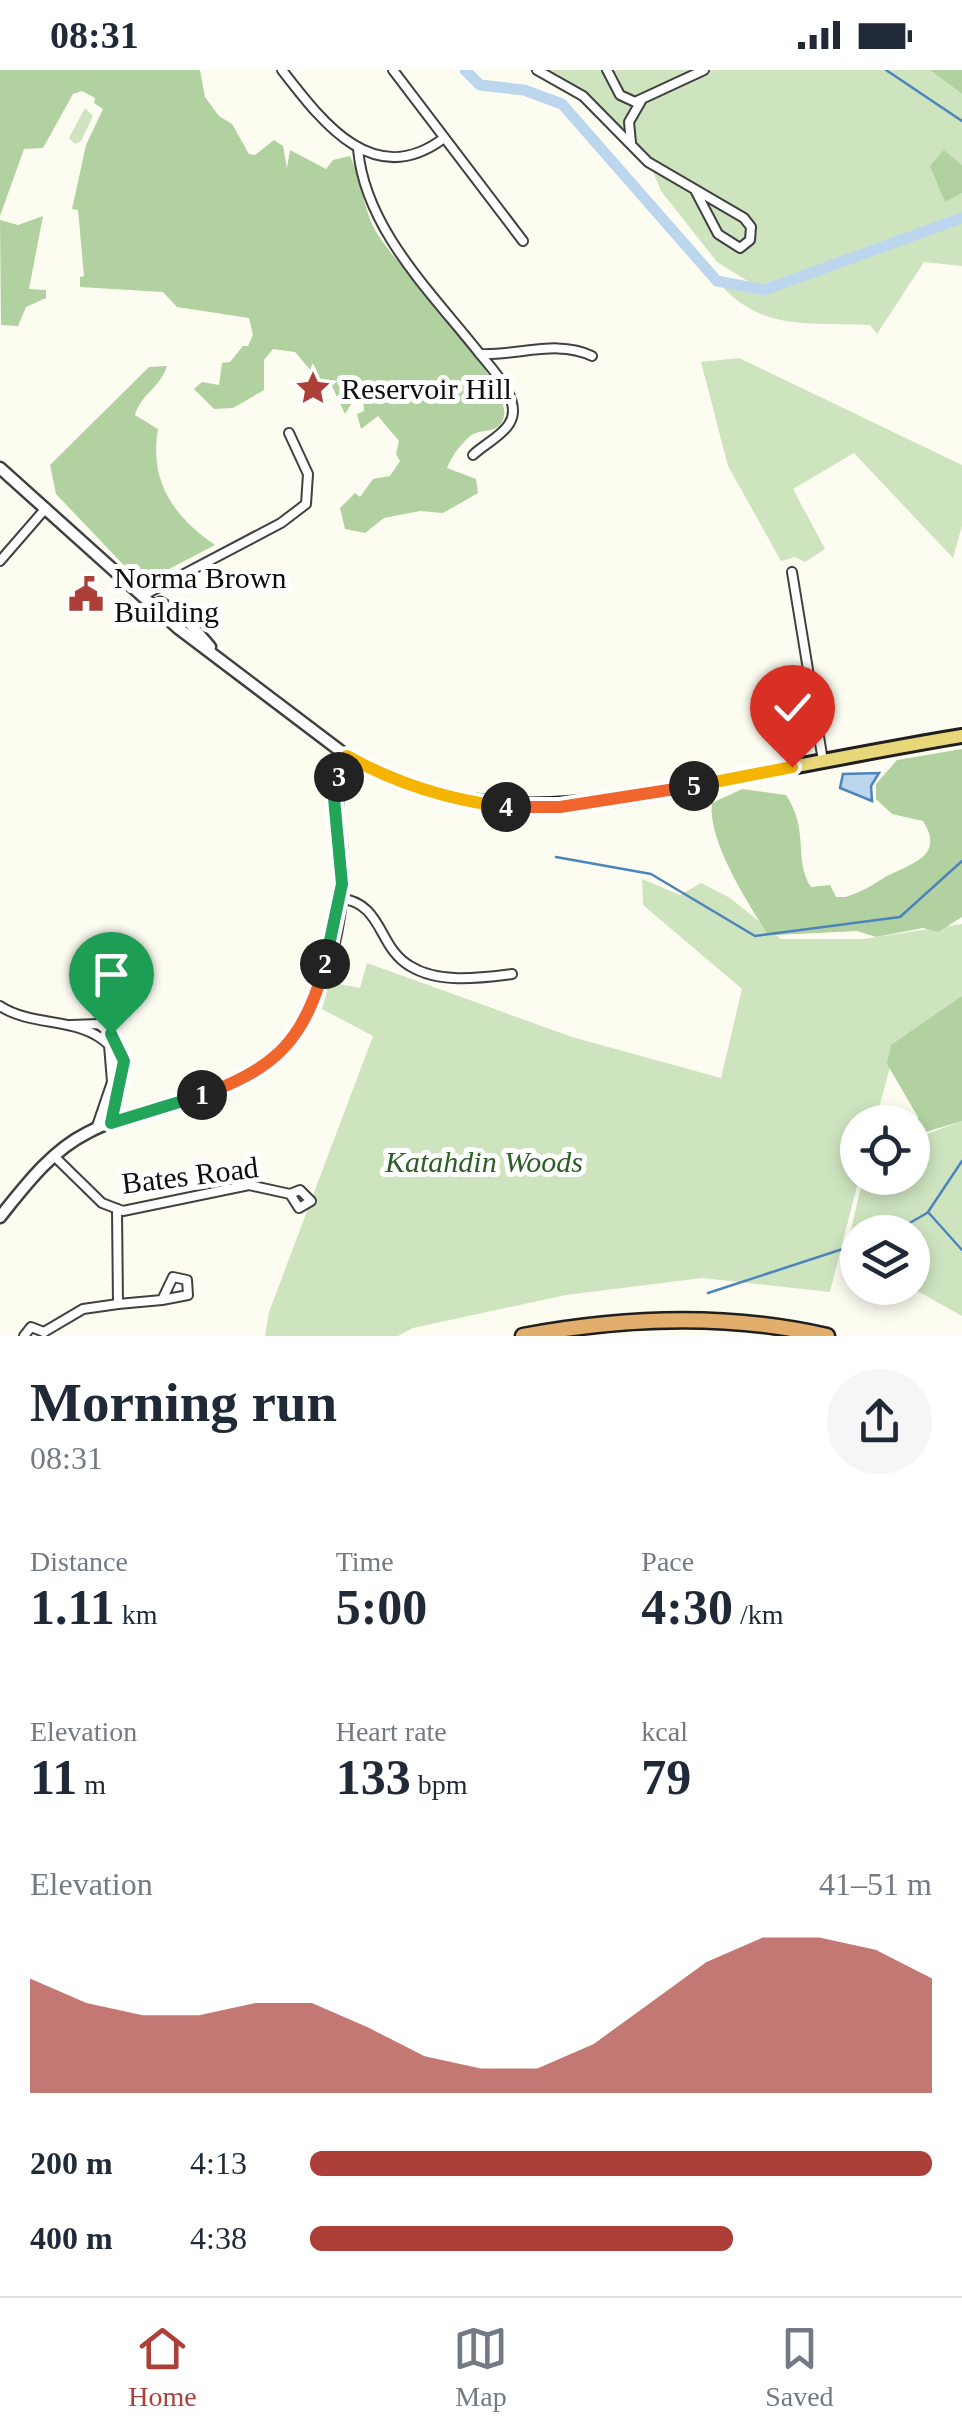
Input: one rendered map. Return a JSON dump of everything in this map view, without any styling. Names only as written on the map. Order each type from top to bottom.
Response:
[{"type":"highway","points":[[524,1336],[608,1323],[689,1320],[767,1325],[827,1336]]},
{"type":"main road","points":[[347,756],[381,775],[449,797],[547,808],[615,800],[962,736]]},
{"type":"street","points":[[282,70],[311,109],[358,149],[387,157],[416,156],[444,138]]},
{"type":"street","points":[[393,70],[523,241]]},
{"type":"street","points":[[400,79],[412,70]]},
{"type":"street","points":[[537,70],[583,96],[632,148],[696,192],[744,218],[751,227],[750,240],[740,248],[725,242],[696,192]]},
{"type":"street","points":[[608,70],[620,96],[629,102],[642,101],[704,70]]},
{"type":"street","points":[[632,148],[630,122],[642,101]]},
{"type":"street","points":[[358,149],[367,196],[382,227],[509,394],[513,412],[509,425],[472,455]]},
{"type":"street","points":[[480,354],[521,354],[554,347],[592,356]]},
{"type":"street","points":[[146,594],[281,522],[306,504],[308,474],[289,433]]},
{"type":"street","points":[[0,468],[222,660],[347,756],[334,798],[341,850],[340,898],[316,998],[296,1034],[275,1059],[221,1088],[96,1129],[54,1156],[0,1217]]},
{"type":"street","points":[[0,562],[46,508]]},
{"type":"street","points":[[792,572],[822,761]]},
{"type":"street","points":[[340,898],[358,900],[372,912],[398,956],[410,966],[455,978],[512,974]]},
{"type":"street","points":[[0,1006],[26,1018],[71,1025],[98,1024],[121,1048],[123,1077],[111,1123]]},
{"type":"street","points":[[71,1025],[101,1037],[113,1056],[112,1082],[96,1129]]},
{"type":"street","name":"Bates Road","points":[[54,1156],[94,1196],[116,1209],[136,1210],[248,1185],[290,1194]]},
{"type":"street","points":[[116,1209],[118,1304]]},
{"type":"street","points":[[24,1336],[31,1327],[45,1334],[82,1309],[162,1300]]},
{"type":"green space","points":[[0,70],[200,70],[205,97],[219,116],[232,124],[249,154],[255,155],[274,140],[283,146],[287,168],[290,150],[326,169],[333,160],[350,156],[378,235],[473,352],[501,399],[502,422],[468,438],[447,468],[476,479],[478,493],[443,513],[420,511],[384,518],[365,533],[345,529],[340,508],[355,493],[360,497],[373,479],[390,476],[400,461],[396,454],[399,441],[378,416],[361,429],[357,414],[364,411],[363,396],[355,398],[345,414],[331,384],[317,378],[295,352],[273,349],[264,360],[264,390],[233,408],[214,409],[194,389],[202,382],[219,385],[222,363],[230,362],[243,346],[248,346],[253,335],[249,318],[177,307],[163,292],[80,287],[80,277],[84,276],[78,210],[72,209],[86,145],[103,109],[94,103],[95,98],[82,91],[73,94],[43,148],[24,149],[0,216]]},
{"type":"green space","points":[[529,70],[930,70],[962,94],[962,165],[944,150],[937,174],[945,201],[962,193],[962,266],[924,262],[877,334],[870,325],[801,323],[762,315],[728,292],[711,273],[748,286],[749,282],[717,262],[661,191],[652,169],[578,95]]},
{"type":"green space","points":[[930,70],[962,70],[962,94]]},
{"type":"green space","points":[[85,108],[93,116],[81,141],[75,144],[69,138]]},
{"type":"green space","points":[[944,150],[962,165],[962,193],[945,202],[930,166]]},
{"type":"green space","points":[[43,216],[29,289],[46,290],[46,298],[26,307],[18,326],[1,325],[0,220],[18,225]]},
{"type":"green space","points":[[739,358],[962,465],[962,526],[953,558],[854,453],[793,489],[825,549],[805,562],[795,557],[781,561],[728,466],[701,362]]},
{"type":"green space","points":[[167,366],[135,415],[158,429],[157,465],[167,496],[187,522],[215,545],[148,580],[136,578],[56,494],[50,465],[149,367]]},
{"type":"green space","points":[[962,749],[962,917],[938,932],[923,928],[876,937],[857,931],[755,936],[781,933],[767,933],[739,888],[716,834],[712,803],[742,789],[786,795],[798,821],[803,866],[811,887],[830,885],[836,897],[846,897],[920,859],[930,844],[923,821],[892,814],[876,799],[876,784],[897,760]]},
{"type":"green space","name":"Katahdin Woods","points":[[642,879],[680,895],[701,883],[730,898],[781,939],[864,939],[962,924],[962,1087],[891,1064],[880,1105],[840,1105],[840,1195],[855,1195],[850,1215],[840,1215],[840,1253],[830,1292],[702,1278],[566,1295],[413,1328],[398,1336],[265,1336],[269,1312],[373,1036],[322,1009],[330,982],[360,988],[367,963],[572,1037],[721,1078],[742,989],[643,905]]},
{"type":"green space","points":[[962,996],[962,1121],[930,1131],[930,1105],[911,1105],[887,1064],[891,1045]]},
{"type":"green space","points":[[962,1121],[962,1316],[930,1298],[930,1215],[854,1215],[859,1195],[930,1195],[930,1133]]},
{"type":"water","points":[[879,773],[871,786],[872,801],[840,788],[843,774]]},
{"type":"waterway","points":[[465,70],[480,85],[524,90],[562,104],[717,281],[764,290],[962,218]]},
{"type":"waterway","points":[[886,70],[962,121]]},
{"type":"waterway","points":[[556,857],[651,874],[755,936],[900,917],[962,861]]},
{"type":"waterway","points":[[962,1161],[928,1212],[962,1250]]},
{"type":"waterway","points":[[924,1215],[927,1213]]},
{"type":"waterway","points":[[708,1293],[840,1250]]},
{"type":"place","name":"Reservoir Hill","points":[[313,388]]},
{"type":"place","name":"Norma Brown Building","points":[[86,594]]},
{"type":"route","points":[[111,1034],[124,1061],[111,1123],[240,1080],[260,1070],[284,1050],[316,998],[328,954],[342,884],[335,787],[347,756],[381,775],[431,792],[506,807],[547,808],[615,800],[792,767]]}]
